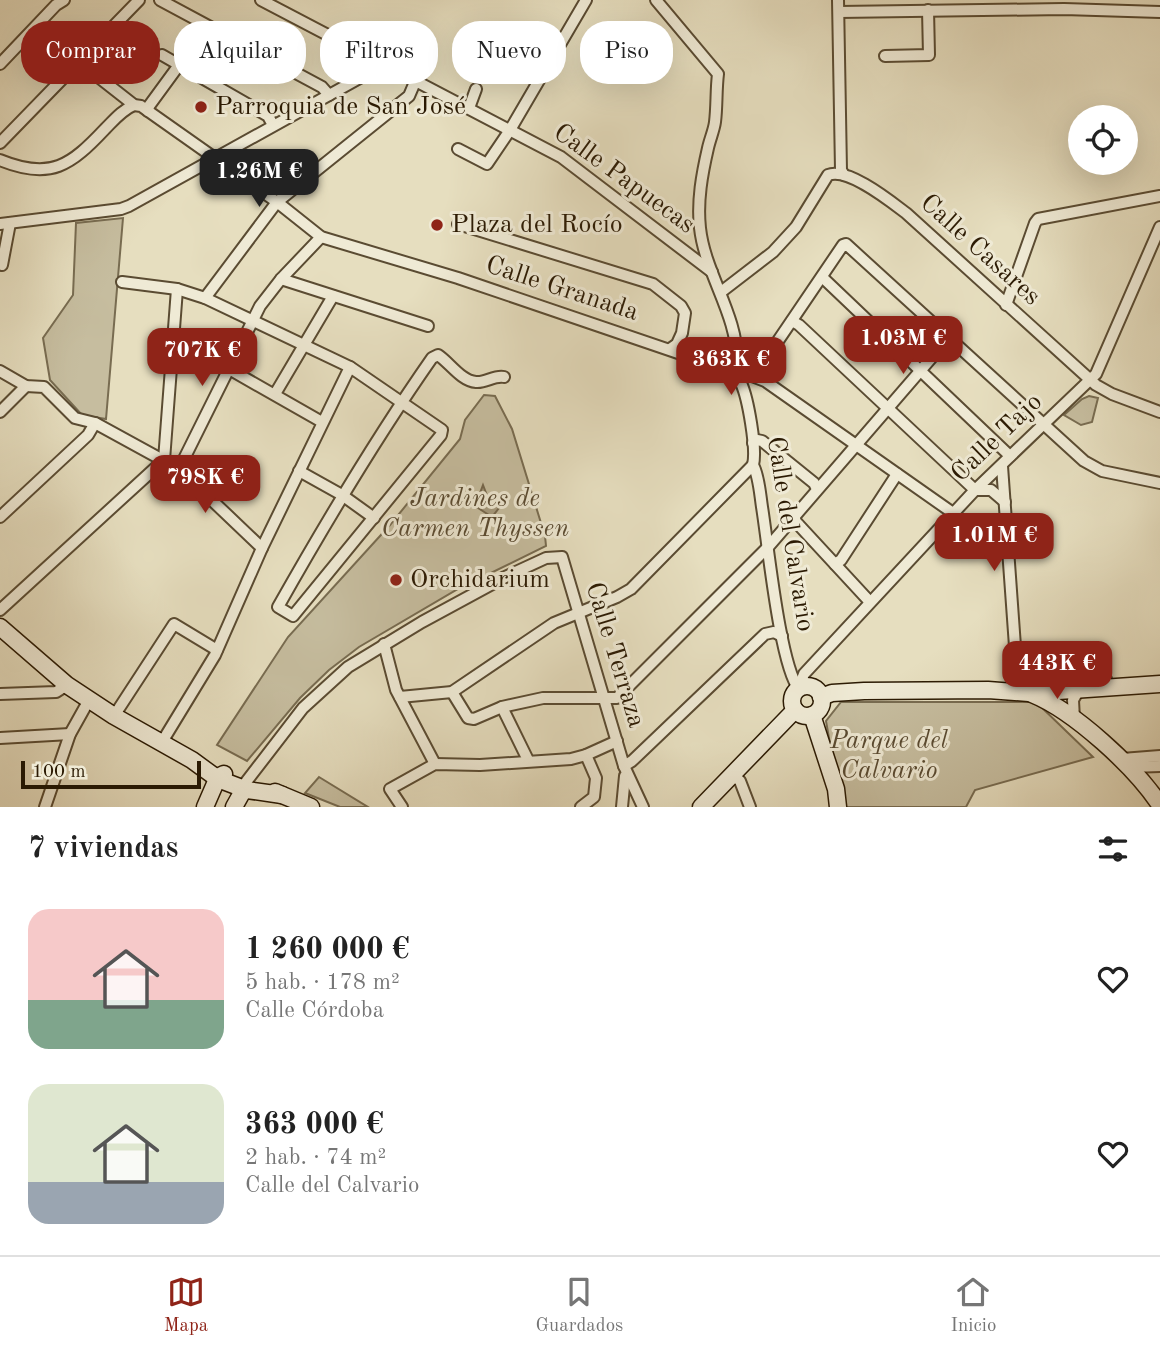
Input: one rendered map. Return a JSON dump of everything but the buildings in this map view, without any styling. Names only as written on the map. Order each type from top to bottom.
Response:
[{"type":"main road","points":[[0,627],[67,685],[114,716],[235,781],[312,807]]},
{"type":"main road","points":[[988,690],[1013,685],[1160,677]]},
{"type":"main road","points":[[821,697],[832,693],[864,691],[988,690],[1029,694],[1160,684]]},
{"type":"main road","points":[[801,688],[814,689],[821,697],[819,710],[812,715],[803,716],[795,710],[793,696],[801,688]]},
{"type":"main road","points":[[1029,694],[1049,702],[1074,719],[1126,763],[1160,805]]},
{"type":"main road","points":[[701,804],[795,710]]},
{"type":"main road","points":[[812,715],[836,789],[838,807]]},
{"type":"main road","points":[[205,807],[235,781]]},
{"type":"main road","points":[[234,807],[235,781]]},
{"type":"street","points":[[0,64],[56,5],[64,0]]},
{"type":"street","points":[[119,21],[139,0]]},
{"type":"street","points":[[160,0],[323,87],[329,95]]},
{"type":"street","name":"Calle Papuecas","points":[[261,0],[320,32]]},
{"type":"street","points":[[458,149],[487,164],[510,130],[586,0]]},
{"type":"street","points":[[656,0],[718,74],[715,121],[700,195],[700,228],[705,251],[737,346],[734,380],[748,382],[846,244],[1066,447],[1094,468],[1160,482]]},
{"type":"street","points":[[838,0],[838,129],[841,170],[844,175]]},
{"type":"street","points":[[839,12],[1064,9],[1160,12]]},
{"type":"street","points":[[885,56],[929,55],[928,10]]},
{"type":"street","points":[[162,55],[174,62]]},
{"type":"street","points":[[148,111],[174,72]]},
{"type":"street","points":[[0,144],[58,84]]},
{"type":"street","points":[[107,84],[277,202],[321,237],[281,279],[252,320],[179,469]]},
{"type":"street","points":[[212,84],[268,116],[273,125]]},
{"type":"street","points":[[2,265],[5,223],[121,209],[349,84]]},
{"type":"street","points":[[205,298],[277,202],[409,96],[414,84]]},
{"type":"street","name":"Calle Papuecas","points":[[419,84],[561,156],[712,272]]},
{"type":"street","points":[[469,108],[476,89]]},
{"type":"street","points":[[0,160],[21,167],[45,169],[71,161],[80,156],[120,113],[134,105]]},
{"type":"street","name":"Calle Casares","points":[[721,292],[774,251],[796,227],[828,174],[844,175],[884,197],[906,213],[1090,380],[1112,394],[1160,412]]},
{"type":"street","points":[[1006,305],[1035,223],[1043,217],[1160,195]]},
{"type":"street","points":[[458,224],[653,284],[681,306],[685,313],[682,333],[677,344],[670,349]]},
{"type":"street","name":"Calle Tajo","points":[[801,688],[807,669],[953,513],[1096,374],[1160,227]]},
{"type":"street","name":"Calle Granada","points":[[321,237],[458,278],[670,349],[734,366]]},
{"type":"street","points":[[822,277],[1010,456]]},
{"type":"street","points":[[281,279],[428,326]]},
{"type":"street","points":[[122,282],[177,289],[205,298],[252,320],[350,367],[401,402],[440,429],[442,432],[293,616],[278,607],[342,495],[401,402],[434,355],[442,357],[466,379],[480,382],[498,376],[504,377]]},
{"type":"street","points":[[0,610],[164,460],[177,289]]},
{"type":"street","points":[[275,394],[333,296]]},
{"type":"street","points":[[792,321],[975,490],[990,490],[1001,496],[1005,502]]},
{"type":"street","points":[[452,691],[468,718],[474,719],[502,707],[542,698],[617,698],[769,546],[948,336]]},
{"type":"street","points":[[734,366],[747,362],[752,373],[953,513]]},
{"type":"street","points":[[162,742],[217,650],[262,548],[350,367]]},
{"type":"street","points":[[229,369],[322,422]]},
{"type":"street","points":[[2,377],[26,386],[44,387],[75,418],[95,423],[179,469],[262,548]]},
{"type":"street","name":"Calle del Calvario","points":[[741,383],[753,443],[753,465],[769,546],[782,636],[791,677],[801,688]]},
{"type":"street","points":[[0,412],[26,386]]},
{"type":"street","points":[[0,517],[88,435],[95,423]]},
{"type":"street","points":[[753,443],[762,441],[814,483],[817,489]]},
{"type":"street","points":[[400,697],[452,691],[554,623],[631,589],[753,465]]},
{"type":"street","points":[[1002,466],[1017,674],[1013,685]]},
{"type":"street","points":[[299,471],[342,495],[374,518]]},
{"type":"street","points":[[835,564],[841,560],[897,474]]},
{"type":"street","points":[[794,516],[796,522],[870,602]]},
{"type":"street","name":"Calle Terraza","points":[[384,644],[505,577],[546,558],[562,557],[624,766],[643,807]]},
{"type":"street","points":[[114,716],[174,624],[217,650]]},
{"type":"street","points":[[624,766],[765,634],[775,632],[782,636]]},
{"type":"street","points":[[235,781],[303,708],[348,667],[384,644],[400,697],[435,764]]},
{"type":"street","points":[[1074,719],[1072,706],[1082,685],[1106,679]]},
{"type":"street","points":[[0,694],[56,692],[67,685]]},
{"type":"street","points":[[45,807],[70,734],[89,700]]},
{"type":"street","points":[[502,707],[528,760]]},
{"type":"street","points":[[0,738],[70,734]]},
{"type":"street","points":[[402,807],[390,789],[435,764],[480,765],[571,759],[617,741]]},
{"type":"street","points":[[582,807],[594,797],[596,778],[586,755]]},
{"type":"street","points":[[1126,763],[1160,757]]},
{"type":"street","points":[[1126,763],[1160,766]]},
{"type":"street","name":"Calle Terraza","points":[[622,807],[624,766]]},
{"type":"street","points":[[732,774],[740,781],[750,807]]},
{"type":"green space","points":[[123,218],[106,419],[82,415],[50,380],[43,338],[73,295],[76,223]]},
{"type":"green space","name":"Jardines de Carmen Thyssen","points":[[484,395],[495,396],[512,429],[546,546],[458,589],[359,647],[329,670],[300,698],[247,761],[217,745],[288,637],[390,525],[460,439],[465,420]]},
{"type":"green space","points":[[1089,396],[1098,398],[1092,422],[1081,425],[1064,415],[1082,399]]},
{"type":"green space","name":"Parque del Calvario","points":[[841,702],[1036,702],[1093,757],[975,790],[966,807],[841,807],[826,721]]},
{"type":"green space","points":[[319,777],[368,807],[340,807],[305,793]]},
{"type":"shaded area","points":[[483,485],[488,498],[499,508],[492,517],[478,508],[463,505],[480,493]]},
{"type":"place","name":"Parroquia de San José","points":[[201,107]]},
{"type":"place","name":"Plaza del Rocío","points":[[437,225]]},
{"type":"place","name":"Orchidarium","points":[[396,580]]}]
